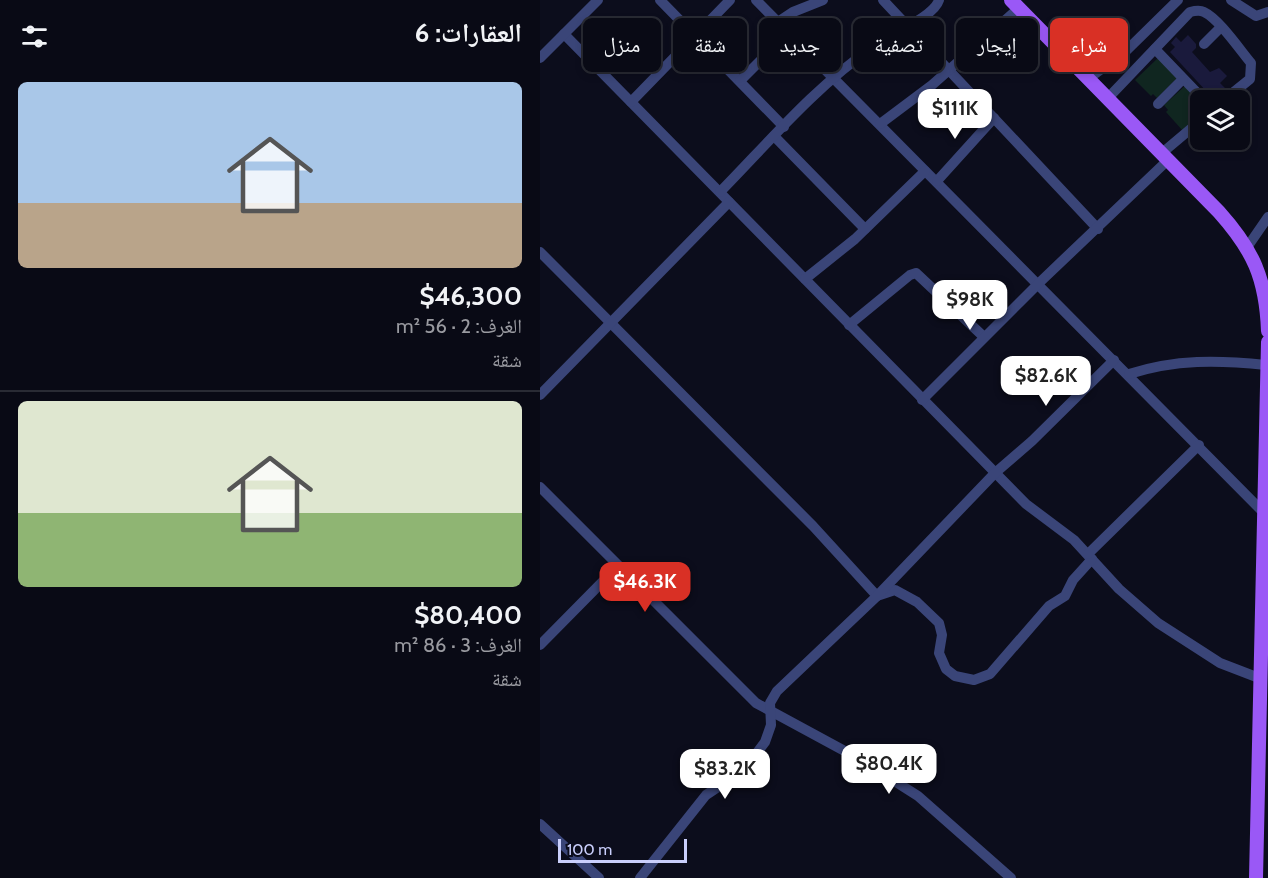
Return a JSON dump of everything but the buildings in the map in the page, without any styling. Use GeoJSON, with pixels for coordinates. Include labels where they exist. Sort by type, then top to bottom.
{"type":"FeatureCollection","features":[{"type":"Feature","properties":{"kind":"main road"},"geometry":{"type":"LineString","coordinates":[[1015,4],[1165,157],[1248,246],[1261,280],[1268,331]]}},
{"type":"Feature","properties":{"kind":"main road"},"geometry":{"type":"LineString","coordinates":[[1256,878],[1268,342]]}},
{"type":"Feature","properties":{"kind":"street"},"geometry":{"type":"LineString","coordinates":[[540,58],[598,0]]}},
{"type":"Feature","properties":{"kind":"street"},"geometry":{"type":"LineString","coordinates":[[660,0],[678,18]]}},
{"type":"Feature","properties":{"kind":"street"},"geometry":{"type":"LineString","coordinates":[[712,18],[730,0]]}},
{"type":"Feature","properties":{"kind":"street"},"geometry":{"type":"LineString","coordinates":[[756,0],[774,18]]}},
{"type":"Feature","properties":{"kind":"street"},"geometry":{"type":"LineString","coordinates":[[784,18],[823,0]]}},
{"type":"Feature","properties":{"kind":"street"},"geometry":{"type":"LineString","coordinates":[[883,0],[900,18]]}},
{"type":"Feature","properties":{"kind":"street"},"geometry":{"type":"LineString","coordinates":[[920,18],[932,11],[939,0]]}},
{"type":"Feature","properties":{"kind":"street"},"geometry":{"type":"LineString","coordinates":[[1088,79],[1127,50],[1178,0]]}},
{"type":"Feature","properties":{"kind":"street"},"geometry":{"type":"LineString","coordinates":[[1231,0],[1256,16],[1268,12]]}},
{"type":"Feature","properties":{"kind":"street"},"geometry":{"type":"LineString","coordinates":[[880,124],[949,70],[1015,4]]}},
{"type":"Feature","properties":{"kind":"street"},"geometry":{"type":"LineString","coordinates":[[1108,98],[1190,12],[1205,12],[1221,27],[1251,63],[1250,79],[1236,90]]}},
{"type":"Feature","properties":{"kind":"street"},"geometry":{"type":"LineString","coordinates":[[1204,44],[1221,27]]}},
{"type":"Feature","properties":{"kind":"street"},"geometry":{"type":"LineString","coordinates":[[564,34],[1026,504],[1090,557],[1119,589],[1158,623],[1221,663],[1240,673],[1259,678]]}},
{"type":"Feature","properties":{"kind":"street"},"geometry":{"type":"LineString","coordinates":[[1155,49],[1194,90]]}},
{"type":"Feature","properties":{"kind":"street"},"geometry":{"type":"LineString","coordinates":[[631,102],[673,59]]}},
{"type":"Feature","properties":{"kind":"street"},"geometry":{"type":"LineString","coordinates":[[740,81],[759,62]]}},
{"type":"Feature","properties":{"kind":"street"},"geometry":{"type":"LineString","coordinates":[[720,192],[833,77],[853,63]]}},
{"type":"Feature","properties":{"kind":"street"},"geometry":{"type":"LineString","coordinates":[[944,65],[1098,229]]}},
{"type":"Feature","properties":{"kind":"street"},"geometry":{"type":"LineString","coordinates":[[731,72],[784,127]]}},
{"type":"Feature","properties":{"kind":"street"},"geometry":{"type":"LineString","coordinates":[[828,72],[1264,513]]}},
{"type":"Feature","properties":{"kind":"street"},"geometry":{"type":"LineString","coordinates":[[1158,104],[1184,79]]}},
{"type":"Feature","properties":{"kind":"street"},"geometry":{"type":"LineString","coordinates":[[937,181],[994,118]]}},
{"type":"Feature","properties":{"kind":"street"},"geometry":{"type":"LineString","coordinates":[[922,400],[1039,283],[1098,229],[1190,131]]}},
{"type":"Feature","properties":{"kind":"street"},"geometry":{"type":"LineString","coordinates":[[774,136],[865,229]]}},
{"type":"Feature","properties":{"kind":"street"},"geometry":{"type":"LineString","coordinates":[[806,279],[844,250],[925,171]]}},
{"type":"Feature","properties":{"kind":"street"},"geometry":{"type":"LineString","coordinates":[[540,395],[729,202]]}},
{"type":"Feature","properties":{"kind":"street"},"geometry":{"type":"LineString","coordinates":[[1248,246],[1268,217]]}},
{"type":"Feature","properties":{"kind":"street"},"geometry":{"type":"LineString","coordinates":[[540,252],[813,526],[877,596]]}},
{"type":"Feature","properties":{"kind":"street"},"geometry":{"type":"LineString","coordinates":[[849,325],[910,275],[916,273],[984,337]]}},
{"type":"Feature","properties":{"kind":"street"},"geometry":{"type":"LineString","coordinates":[[640,878],[706,795],[727,781],[756,754],[765,742],[771,725],[769,711],[777,691],[877,596],[994,473],[1032,441],[1114,360]]}},
{"type":"Feature","properties":{"kind":"street"},"geometry":{"type":"LineString","coordinates":[[1129,374],[1193,360],[1267,367]]}},
{"type":"Feature","properties":{"kind":"street"},"geometry":{"type":"LineString","coordinates":[[877,596],[895,590],[917,602],[939,623],[942,635],[939,653],[946,669],[956,676],[974,680],[990,674],[1049,606],[1065,596],[1073,580],[1090,557],[1199,445]]}},
{"type":"Feature","properties":{"kind":"street"},"geometry":{"type":"LineString","coordinates":[[540,487],[750,698],[769,711],[863,761],[918,796],[1011,878]]}},
{"type":"Feature","properties":{"kind":"street"},"geometry":{"type":"LineString","coordinates":[[540,645],[618,566]]}},
{"type":"Feature","properties":{"kind":"street"},"geometry":{"type":"LineString","coordinates":[[1260,712],[1268,700]]}},
{"type":"Feature","properties":{"kind":"street"},"geometry":{"type":"LineString","coordinates":[[540,824],[599,878]]}},
{"type":"Feature","properties":{"kind":"green space"},"geometry":{"type":"Polygon","coordinates":[[[1159,57],[1178,77],[1157,98],[1153,94],[1151,96],[1135,80],[1159,57]]]}},
{"type":"Feature","properties":{"kind":"green space"},"geometry":{"type":"Polygon","coordinates":[[[1186,85],[1191,90],[1190,124],[1183,131],[1166,112],[1168,110],[1164,105],[1186,85]]]}}]}
